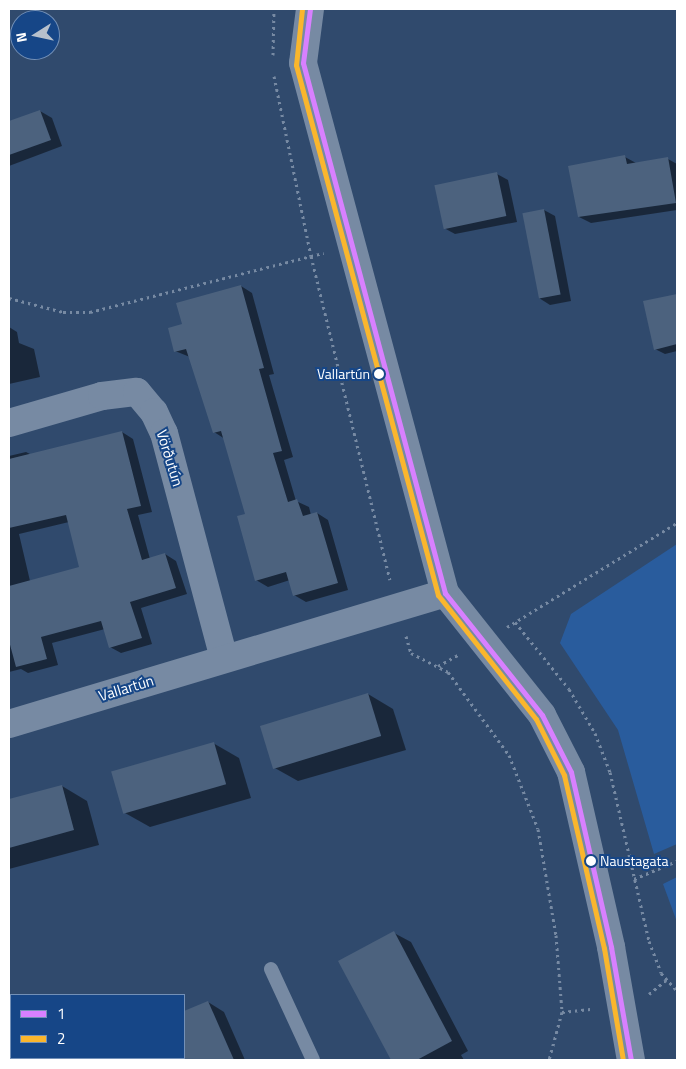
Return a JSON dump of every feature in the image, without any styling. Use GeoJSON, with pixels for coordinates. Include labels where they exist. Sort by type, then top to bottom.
{"type":"FeatureCollection","features":[{"type":"Feature","properties":{"kind":"street"},"geometry":{"type":"LineString","coordinates":[[310,9],[303,63],[445,593],[542,716],[571,772],[611,947],[632,1060]]}},
{"type":"Feature","properties":{"kind":"street","name":"Vörðutún"},"geometry":{"type":"LineString","coordinates":[[9,423],[102,396],[137,392],[154,412],[164,433],[224,658]]}},
{"type":"Feature","properties":{"kind":"street","name":"Vallartún"},"geometry":{"type":"LineString","coordinates":[[9,724],[445,593]]}},
{"type":"Feature","properties":{"kind":"lane"},"geometry":{"type":"LineString","coordinates":[[271,969],[313,1060]]}},
{"type":"Feature","properties":{"kind":"path"},"geometry":{"type":"LineString","coordinates":[[9,298],[63,312],[90,312],[352,246]]}},
{"type":"Feature","properties":{"kind":"path"},"geometry":{"type":"LineString","coordinates":[[437,666],[483,641],[677,523]]}},
{"type":"Feature","properties":{"kind":"path"},"geometry":{"type":"LineString","coordinates":[[634,880],[677,861]]}},
{"type":"Feature","properties":{"kind":"shaded area"},"geometry":{"type":"Polygon","coordinates":[[[677,544],[677,844],[654,854],[618,730],[560,643],[571,614],[677,544]]]}},
{"type":"Feature","properties":{"kind":"shaded area"},"geometry":{"type":"Polygon","coordinates":[[[677,877],[677,922],[663,884],[677,877]]]}},
{"type":"Feature","properties":{"kind":"building"},"geometry":{"type":"Polygon","coordinates":[[[40,110],[51,140],[9,155],[9,121],[40,110]]]}},
{"type":"Feature","properties":{"kind":"building"},"geometry":{"type":"Polygon","coordinates":[[[625,155],[627,164],[668,157],[676,203],[578,217],[568,166],[625,155]]]}},
{"type":"Feature","properties":{"kind":"building"},"geometry":{"type":"Polygon","coordinates":[[[497,172],[506,216],[444,229],[434,185],[497,172]]]}},
{"type":"Feature","properties":{"kind":"building"},"geometry":{"type":"Polygon","coordinates":[[[544,209],[561,294],[539,299],[522,213],[544,209]]]}},
{"type":"Feature","properties":{"kind":"building"},"geometry":{"type":"Polygon","coordinates":[[[241,285],[264,368],[259,369],[282,451],[273,453],[288,502],[297,499],[303,516],[317,512],[338,583],[293,596],[286,572],[255,581],[237,516],[245,514],[221,431],[213,433],[186,349],[174,352],[168,328],[182,324],[176,303],[241,285]]]}},
{"type":"Feature","properties":{"kind":"building"},"geometry":{"type":"Polygon","coordinates":[[[677,294],[677,344],[654,350],[643,301],[677,294]]]}},
{"type":"Feature","properties":{"kind":"building"},"geometry":{"type":"Polygon","coordinates":[[[122,431],[141,506],[127,509],[142,560],[165,553],[176,588],[130,602],[142,638],[109,648],[101,621],[41,637],[47,659],[16,667],[9,641],[9,586],[79,567],[66,515],[9,528],[9,459],[122,431]]]}},
{"type":"Feature","properties":{"kind":"building"},"geometry":{"type":"Polygon","coordinates":[[[368,693],[381,736],[273,769],[260,726],[368,693]]]}},
{"type":"Feature","properties":{"kind":"building"},"geometry":{"type":"Polygon","coordinates":[[[214,742],[226,784],[123,814],[111,771],[214,742]]]}},
{"type":"Feature","properties":{"kind":"building"},"geometry":{"type":"Polygon","coordinates":[[[62,785],[74,830],[9,848],[9,799],[62,785]]]}},
{"type":"Feature","properties":{"kind":"building"},"geometry":{"type":"Polygon","coordinates":[[[394,931],[452,1041],[417,1060],[391,1060],[338,961],[394,931]]]}},
{"type":"Feature","properties":{"kind":"building"},"geometry":{"type":"Polygon","coordinates":[[[208,1001],[234,1060],[184,1060],[185,1011],[208,1001]]]}},
{"type":"Feature","properties":{"kind":"transit line","name":"2"},"geometry":{"type":"LineString","coordinates":[[302,9],[296,65],[438,595],[536,719],[564,775],[604,948],[623,1060]]}},
{"type":"Feature","properties":{"kind":"transit line","name":"1"},"geometry":{"type":"LineString","coordinates":[[310,9],[303,63],[445,593],[542,715],[571,772],[611,947],[631,1060]]}},
{"type":"Feature","properties":{"kind":"place","name":"Vallartún"},"geometry":{"type":"Point","coordinates":[379,374]}},
{"type":"Feature","properties":{"kind":"place","name":"Naustagata"},"geometry":{"type":"Point","coordinates":[591,861]}}]}
